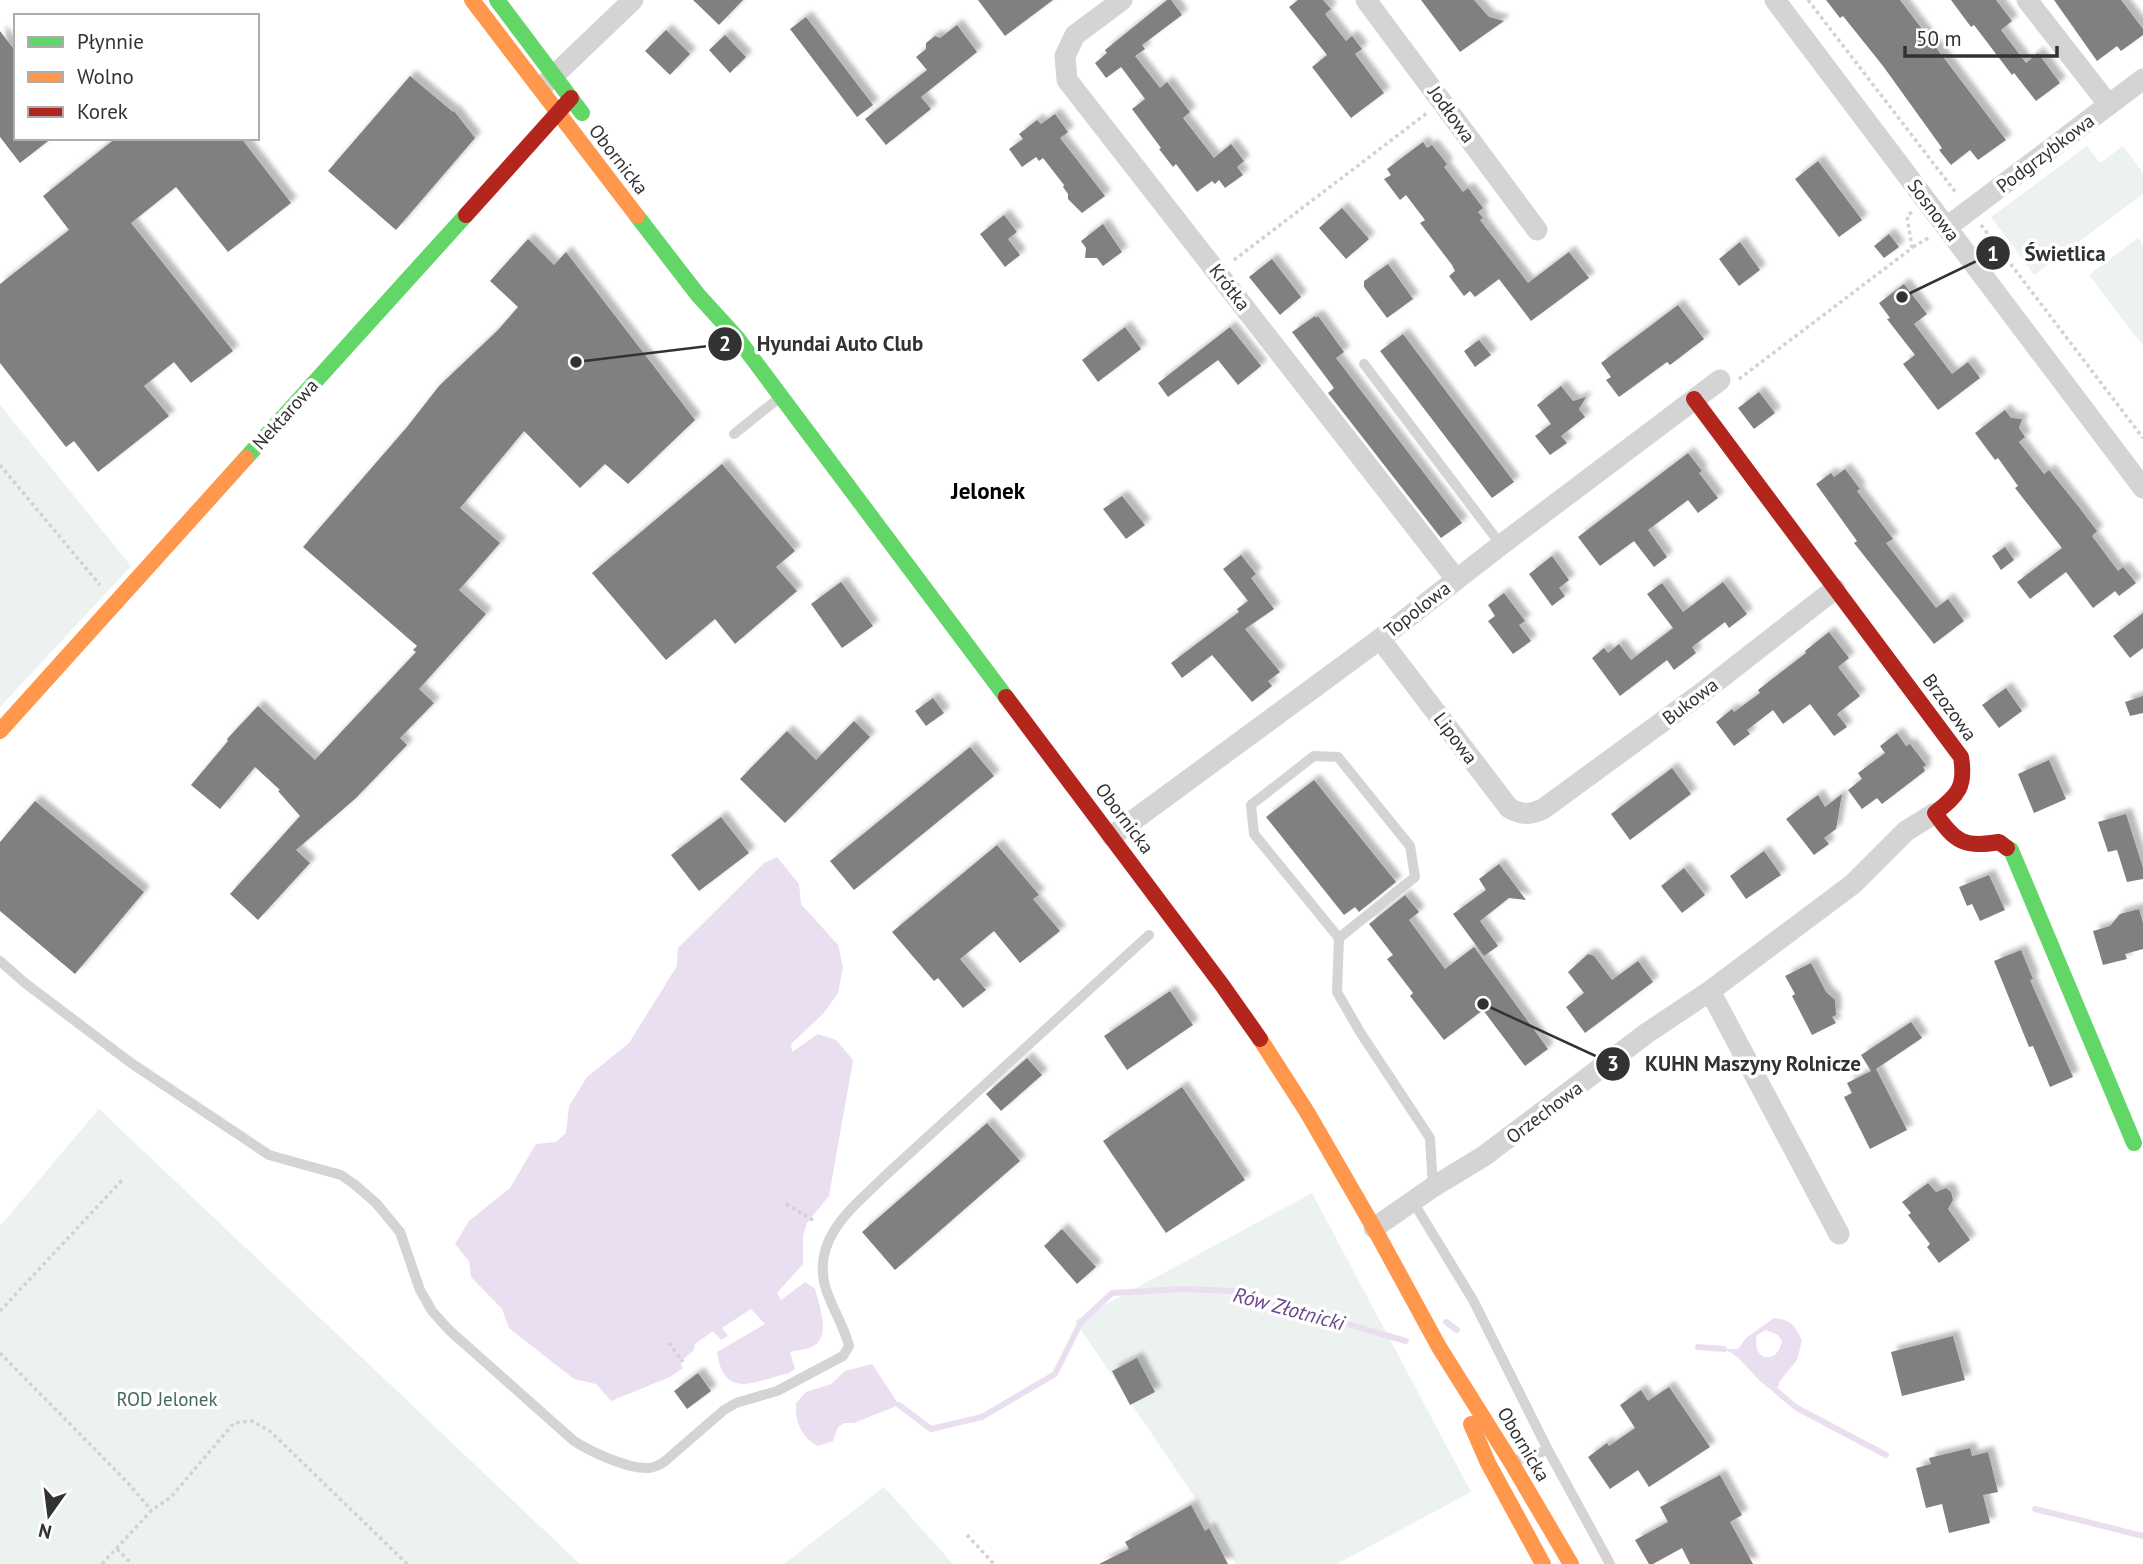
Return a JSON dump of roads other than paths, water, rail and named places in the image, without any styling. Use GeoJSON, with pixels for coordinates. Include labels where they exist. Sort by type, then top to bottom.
{"type":"FeatureCollection","features":[{"type":"Feature","properties":{"kind":"main road","name":"Obornicka"},"geometry":{"type":"LineString","coordinates":[[472,0],[547,83],[571,98],[591,124]]}},
{"type":"Feature","properties":{"kind":"main road","name":"Obornicka"},"geometry":{"type":"LineString","coordinates":[[497,0],[547,83],[557,113],[698,295],[738,339],[1112,836],[1267,1049],[1374,1228],[1439,1348],[1571,1564]]}},
{"type":"Feature","properties":{"kind":"main road","name":"Nektarowa"},"geometry":{"type":"LineString","coordinates":[[0,731],[571,98]]}},
{"type":"Feature","properties":{"kind":"main road","name":"Obornicka"},"geometry":{"type":"LineString","coordinates":[[701,272],[738,339]]}},
{"type":"Feature","properties":{"kind":"main road","name":"Brzozowa"},"geometry":{"type":"LineString","coordinates":[[1694,399],[1961,757],[1965,772],[1962,788],[1936,813]]}},
{"type":"Feature","properties":{"kind":"main road"},"geometry":{"type":"LineString","coordinates":[[1936,813],[1950,835],[1964,844],[1978,846],[1999,842],[2011,850],[2134,1143]]}},
{"type":"Feature","properties":{"kind":"main road","name":"Obornicka"},"geometry":{"type":"LineString","coordinates":[[1439,1348],[1488,1463],[1543,1564]]}},
{"type":"Feature","properties":{"kind":"street"},"geometry":{"type":"LineString","coordinates":[[547,83],[633,0]]}},
{"type":"Feature","properties":{"kind":"street","name":"Krótka"},"geometry":{"type":"LineString","coordinates":[[1122,0],[1075,35],[1065,56],[1068,80],[1456,579]]}},
{"type":"Feature","properties":{"kind":"street","name":"Jodłowa"},"geometry":{"type":"LineString","coordinates":[[1366,0],[1537,230]]}},
{"type":"Feature","properties":{"kind":"street","name":"Sosnowa"},"geometry":{"type":"LineString","coordinates":[[1775,0],[2143,488]]}},
{"type":"Feature","properties":{"kind":"street"},"geometry":{"type":"LineString","coordinates":[[2027,0],[2109,105]]}},
{"type":"Feature","properties":{"kind":"street","name":"Podgrzybkowa"},"geometry":{"type":"LineString","coordinates":[[1947,227],[2143,79]]}},
{"type":"Feature","properties":{"kind":"street","name":"Topolowa"},"geometry":{"type":"LineString","coordinates":[[1112,836],[1380,639],[1720,380]]}},
{"type":"Feature","properties":{"kind":"street","name":"Bukowa"},"geometry":{"type":"LineString","coordinates":[[1544,809],[1699,695],[1835,589]]}},
{"type":"Feature","properties":{"kind":"street","name":"Lipowa"},"geometry":{"type":"LineString","coordinates":[[1380,639],[1509,808],[1521,815],[1544,809]]}},
{"type":"Feature","properties":{"kind":"street","name":"Orzechowa"},"geometry":{"type":"LineString","coordinates":[[1374,1228],[1412,1200],[1484,1156],[1647,1034],[1710,991],[1853,884],[1906,831],[1936,813]]}},
{"type":"Feature","properties":{"kind":"street"},"geometry":{"type":"LineString","coordinates":[[1710,991],[1839,1234]]}},
{"type":"Feature","properties":{"kind":"lane"},"geometry":{"type":"LineString","coordinates":[[1364,364],[1501,545]]}},
{"type":"Feature","properties":{"kind":"lane"},"geometry":{"type":"LineString","coordinates":[[734,434],[781,396]]}},
{"type":"Feature","properties":{"kind":"lane"},"geometry":{"type":"LineString","coordinates":[[1339,938],[1415,877],[1410,846],[1338,757],[1314,756],[1251,805],[1254,834],[1339,938],[1337,992],[1430,1138],[1433,1187]]}},
{"type":"Feature","properties":{"kind":"lane"},"geometry":{"type":"LineString","coordinates":[[0,961],[131,1063],[269,1155],[341,1175],[354,1184],[376,1203],[400,1232],[420,1290],[432,1311],[449,1330],[587,1450],[639,1468],[653,1468],[664,1462],[724,1410],[736,1403],[777,1391],[843,1356],[849,1346],[846,1333],[836,1316],[825,1285],[822,1266],[829,1237],[850,1210],[887,1174],[1149,935]]}},
{"type":"Feature","properties":{"kind":"lane"},"geometry":{"type":"LineString","coordinates":[[1412,1200],[1472,1300],[1548,1450],[1610,1564]]}},
{"type":"Feature","properties":{"kind":"lane"},"geometry":{"type":"LineString","coordinates":[[1511,1462],[1548,1450]]}},
{"type":"Feature","properties":{"kind":"waterway","name":"Rów Złotnicki"},"geometry":{"type":"LineString","coordinates":[[899,1405],[931,1429],[982,1417],[1055,1374],[1081,1322],[1112,1293],[1183,1289],[1233,1291],[1406,1341]]}},
{"type":"Feature","properties":{"kind":"waterway","name":"Rów Złotnicki"},"geometry":{"type":"LineString","coordinates":[[1446,1322],[1457,1330]]}},
{"type":"Feature","properties":{"kind":"waterway","name":"Rów Złotnicki"},"geometry":{"type":"LineString","coordinates":[[1698,1347],[1724,1349]]}},
{"type":"Feature","properties":{"kind":"waterway","name":"Rów Złotnicki"},"geometry":{"type":"LineString","coordinates":[[1774,1389],[1797,1408],[1886,1455]]}},
{"type":"Feature","properties":{"kind":"waterway","name":"Rów Złotnicki"},"geometry":{"type":"LineString","coordinates":[[2035,1509],[2143,1536]]}},
{"type":"Feature","properties":{"kind":"place","name":"Świetlica"},"geometry":{"type":"Point","coordinates":[1902,297]}},
{"type":"Feature","properties":{"kind":"place","name":"Hyundai Auto Club"},"geometry":{"type":"Point","coordinates":[576,362]}},
{"type":"Feature","properties":{"kind":"place","name":"KUHN Maszyny Rolnicze"},"geometry":{"type":"Point","coordinates":[1483,1004]}},
{"type":"Feature","properties":{"kind":"district","name":"Jelonek"},"geometry":{"type":"Point","coordinates":[988,491]}},
{"type":"Feature","properties":{"kind":"park label","name":"ROD Jelonek"},"geometry":{"type":"Point","coordinates":[167,1399]}}]}
